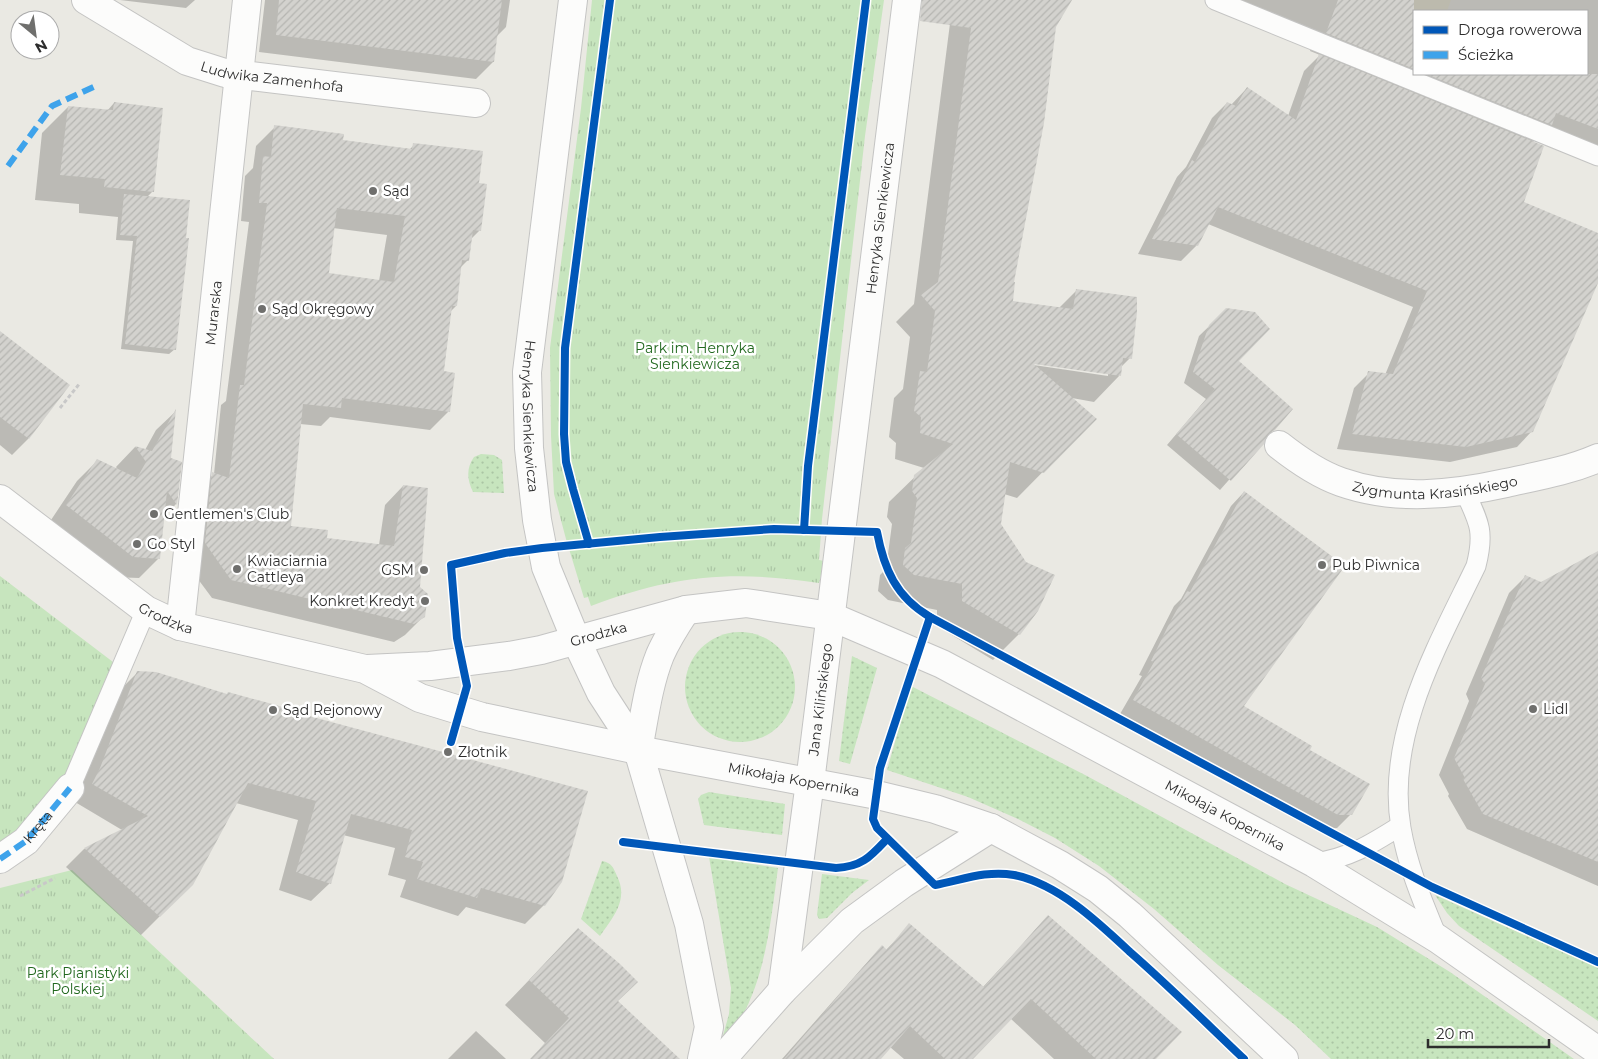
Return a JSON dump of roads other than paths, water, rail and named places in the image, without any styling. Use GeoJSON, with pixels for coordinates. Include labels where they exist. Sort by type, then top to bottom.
{"type":"FeatureCollection","features":[{"type":"Feature","properties":{"kind":"street","name":"Ludwika Zamenhofa"},"geometry":{"type":"LineString","coordinates":[[86,0],[187,61],[198,65],[239,75],[476,103]]}},
{"type":"Feature","properties":{"kind":"street","name":"Murarska"},"geometry":{"type":"LineString","coordinates":[[180,626],[247,0]]}},
{"type":"Feature","properties":{"kind":"street","name":"Henryka Sienkiewicza"},"geometry":{"type":"LineString","coordinates":[[573,0],[527,372],[529,448],[536,520],[546,567],[576,640],[601,693],[638,750]]}},
{"type":"Feature","properties":{"kind":"street","name":"Henryka Sienkiewicza"},"geometry":{"type":"LineString","coordinates":[[830,616],[907,0]]}},
{"type":"Feature","properties":{"kind":"street","name":"Zygmunta Krasińskiego"},"geometry":{"type":"LineString","coordinates":[[1279,445],[1318,472],[1340,482],[1363,488],[1420,495],[1439,494],[1550,475],[1579,467],[1598,458]]}},
{"type":"Feature","properties":{"kind":"street","name":"Grodzka"},"geometry":{"type":"LineString","coordinates":[[0,499],[146,610],[180,626],[365,670],[420,698],[482,716],[638,750]]}},
{"type":"Feature","properties":{"kind":"street","name":"Grodzka"},"geometry":{"type":"LineString","coordinates":[[365,670],[468,662],[525,653],[686,610],[746,602],[830,616]]}},
{"type":"Feature","properties":{"kind":"street"},"geometry":{"type":"LineString","coordinates":[[686,610],[660,656],[651,684],[638,750],[690,924],[709,1027],[702,1059]]}},
{"type":"Feature","properties":{"kind":"street","name":"Jana Kilińskiego"},"geometry":{"type":"LineString","coordinates":[[782,991],[830,616]]}},
{"type":"Feature","properties":{"kind":"street","name":"Mikołaja Kopernika"},"geometry":{"type":"LineString","coordinates":[[830,616],[942,664],[1314,863],[1438,940],[1598,1051]]}},
{"type":"Feature","properties":{"kind":"street","name":"Mikołaja Kopernika"},"geometry":{"type":"LineString","coordinates":[[638,750],[810,782],[935,808],[990,828],[1098,889],[1130,915],[1284,1059]]}},
{"type":"Feature","properties":{"kind":"street","name":"Kręta"},"geometry":{"type":"LineString","coordinates":[[0,859],[26,841],[70,788]]}},
{"type":"Feature","properties":{"kind":"street"},"geometry":{"type":"LineString","coordinates":[[722,1059],[782,991],[852,921],[904,883],[990,828]]}},
{"type":"Feature","properties":{"kind":"lane"},"geometry":{"type":"LineString","coordinates":[[1215,0],[1598,156]]}},
{"type":"Feature","properties":{"kind":"lane"},"geometry":{"type":"LineString","coordinates":[[1438,940],[1412,877],[1400,826],[1399,774],[1410,712],[1420,684],[1476,566],[1479,553],[1481,538],[1479,524],[1464,490]]}},
{"type":"Feature","properties":{"kind":"lane"},"geometry":{"type":"LineString","coordinates":[[70,788],[146,610]]}},
{"type":"Feature","properties":{"kind":"lane"},"geometry":{"type":"LineString","coordinates":[[1314,863],[1336,860],[1361,850],[1400,826]]}},
{"type":"Feature","properties":{"kind":"place","name":"Sąd"},"geometry":{"type":"Point","coordinates":[373,191]}},
{"type":"Feature","properties":{"kind":"place","name":"Sąd Okręgowy"},"geometry":{"type":"Point","coordinates":[262,309]}},
{"type":"Feature","properties":{"kind":"place","name":"Gentlemen's Club"},"geometry":{"type":"Point","coordinates":[154,514]}},
{"type":"Feature","properties":{"kind":"place","name":"Go Styl"},"geometry":{"type":"Point","coordinates":[137,544]}},
{"type":"Feature","properties":{"kind":"place","name":"Pub Piwnica"},"geometry":{"type":"Point","coordinates":[1322,565]}},
{"type":"Feature","properties":{"kind":"place","name":"Kwiaciarnia Cattleya"},"geometry":{"type":"Point","coordinates":[237,569]}},
{"type":"Feature","properties":{"kind":"place","name":"GSM"},"geometry":{"type":"Point","coordinates":[424,570]}},
{"type":"Feature","properties":{"kind":"place","name":"Konkret Kredyt"},"geometry":{"type":"Point","coordinates":[425,601]}},
{"type":"Feature","properties":{"kind":"place","name":"Lidl"},"geometry":{"type":"Point","coordinates":[1533,709]}},
{"type":"Feature","properties":{"kind":"place","name":"Sąd Rejonowy"},"geometry":{"type":"Point","coordinates":[273,710]}},
{"type":"Feature","properties":{"kind":"place","name":"Złotnik"},"geometry":{"type":"Point","coordinates":[448,752]}},
{"type":"Feature","properties":{"kind":"park label","name":"Park im. Henryka Sienkiewicza"},"geometry":{"type":"Point","coordinates":[695,356]}},
{"type":"Feature","properties":{"kind":"park label","name":"Park Pianistyki Polskiej"},"geometry":{"type":"Point","coordinates":[78,982]}}]}
